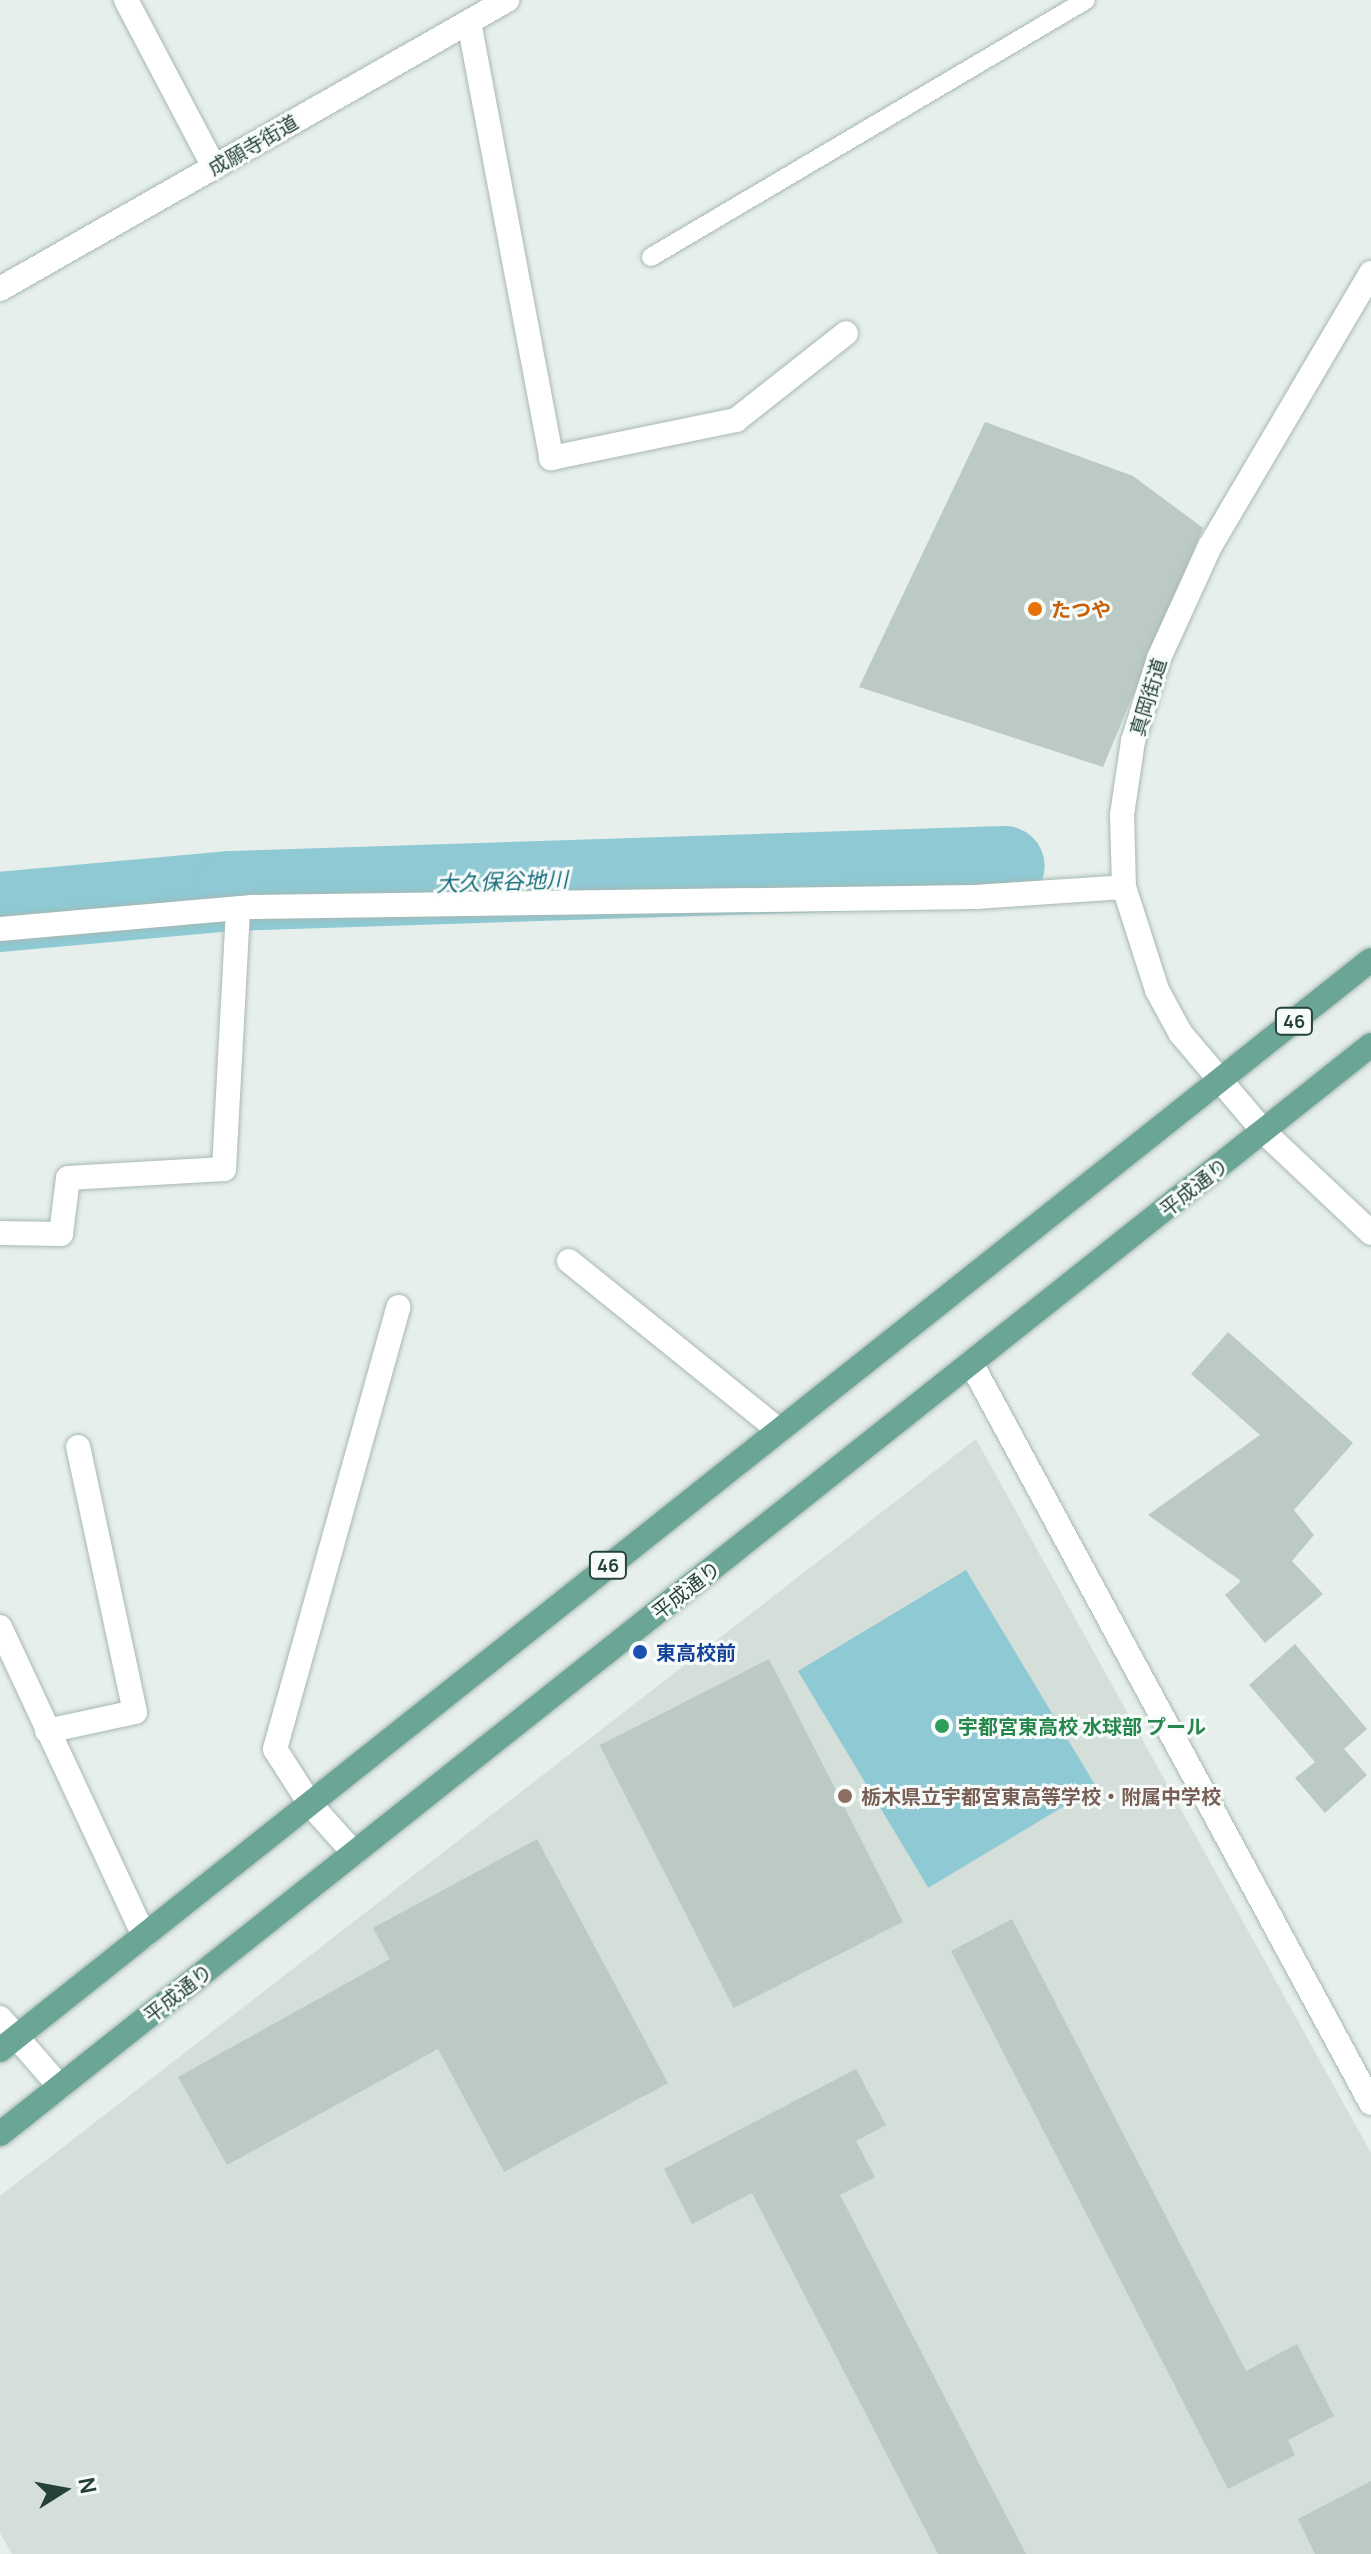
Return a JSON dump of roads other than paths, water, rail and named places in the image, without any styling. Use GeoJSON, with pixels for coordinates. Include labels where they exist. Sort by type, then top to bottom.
{"type":"FeatureCollection","features":[{"type":"Feature","properties":{"kind":"main road","name":"46"},"geometry":{"type":"LineString","coordinates":[[5,2035],[144,1936],[777,1429],[1371,960]]}},
{"type":"Feature","properties":{"kind":"main road","name":"平成通り"},"geometry":{"type":"LineString","coordinates":[[0,2134],[1371,1045]]}},
{"type":"Feature","properties":{"kind":"street"},"geometry":{"type":"LineString","coordinates":[[126,0],[214,167]]}},
{"type":"Feature","properties":{"kind":"street","name":"成願寺街道"},"geometry":{"type":"LineString","coordinates":[[0,289],[507,0]]}},
{"type":"Feature","properties":{"kind":"street"},"geometry":{"type":"LineString","coordinates":[[469,22],[551,458],[736,420],[846,333]]}},
{"type":"Feature","properties":{"kind":"street","name":"真岡街道"},"geometry":{"type":"LineString","coordinates":[[1371,273],[1263,448],[1159,658],[1133,741],[1122,815],[1124,887],[1157,990],[1217,1081],[1264,1132],[1371,1233]]}},
{"type":"Feature","properties":{"kind":"street"},"geometry":{"type":"LineString","coordinates":[[0,929],[238,908],[975,897],[1124,887]]}},
{"type":"Feature","properties":{"kind":"street"},"geometry":{"type":"LineString","coordinates":[[0,1233],[61,1234],[68,1178],[224,1169],[238,908]]}},
{"type":"Feature","properties":{"kind":"street"},"geometry":{"type":"LineString","coordinates":[[569,1261],[777,1429]]}},
{"type":"Feature","properties":{"kind":"street"},"geometry":{"type":"LineString","coordinates":[[354,1853],[310,1804],[275,1749],[398,1307]]}},
{"type":"Feature","properties":{"kind":"street"},"geometry":{"type":"LineString","coordinates":[[971,1363],[1371,2103]]}},
{"type":"Feature","properties":{"kind":"street"},"geometry":{"type":"LineString","coordinates":[[47,1731],[135,1712],[78,1447]]}},
{"type":"Feature","properties":{"kind":"street"},"geometry":{"type":"LineString","coordinates":[[0,1627],[144,1936]]}},
{"type":"Feature","properties":{"kind":"street"},"geometry":{"type":"LineString","coordinates":[[5,2035],[60,2087]]}},
{"type":"Feature","properties":{"kind":"lane"},"geometry":{"type":"LineString","coordinates":[[651,257],[1086,0]]}},
{"type":"Feature","properties":{"kind":"water","name":"宇都宮東高校 水球部 プール"},"geometry":{"type":"Polygon","coordinates":[[[966,1570],[1096,1787],[928,1888],[798,1671],[966,1570]]]}},
{"type":"Feature","properties":{"kind":"waterway","name":"大久保谷地川"},"geometry":{"type":"LineString","coordinates":[[0,912],[232,891],[1005,866]]}},
{"type":"Feature","properties":{"kind":"place","name":"たつや"},"geometry":{"type":"Point","coordinates":[1035,609]}},
{"type":"Feature","properties":{"kind":"place","name":"東高校前"},"geometry":{"type":"Point","coordinates":[640,1652]}},
{"type":"Feature","properties":{"kind":"place","name":"宇都宮東高校 水球部 プール"},"geometry":{"type":"Point","coordinates":[942,1726]}},
{"type":"Feature","properties":{"kind":"place","name":"栃木県立宇都宮東高等学校・附属中学校"},"geometry":{"type":"Point","coordinates":[845,1796]}}]}
